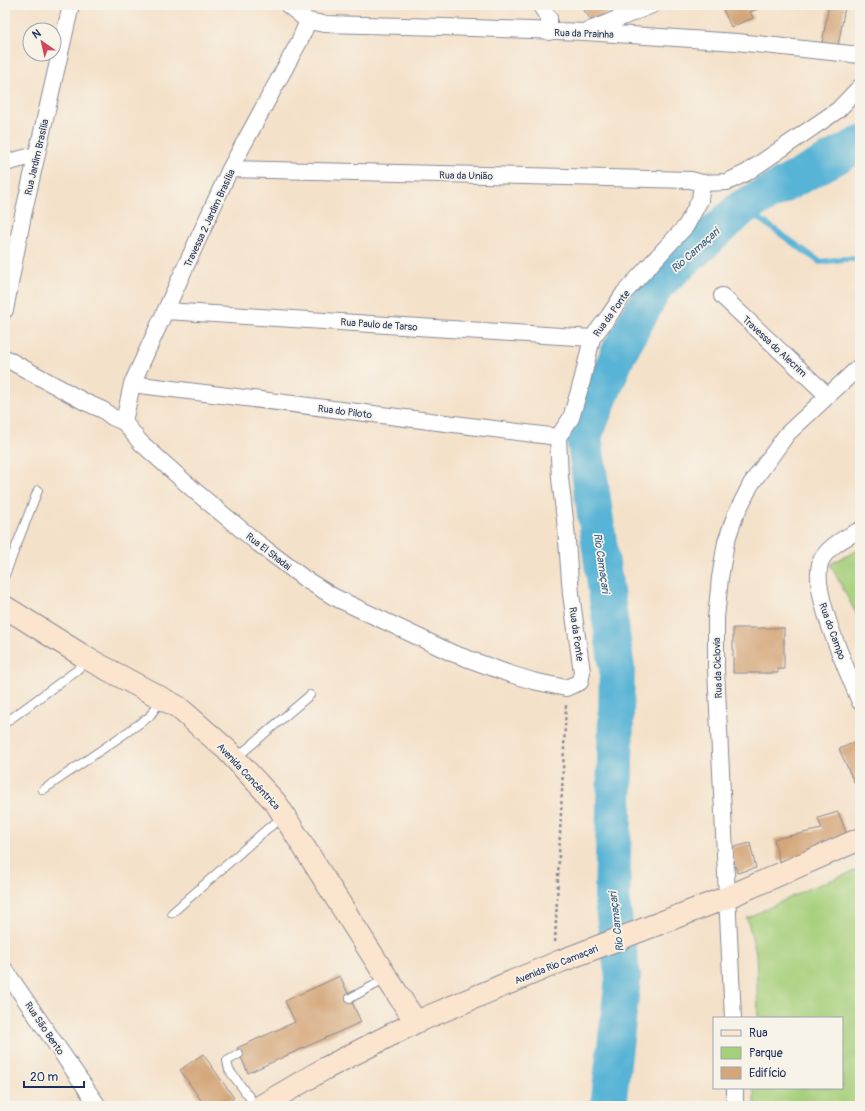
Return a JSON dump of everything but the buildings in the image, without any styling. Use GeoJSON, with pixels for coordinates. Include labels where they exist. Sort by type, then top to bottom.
{"type":"FeatureCollection","features":[{"type":"Feature","properties":{"kind":"street","name":"Rua Jardim Brasília"},"geometry":{"type":"LineString","coordinates":[[5,310],[22,215],[71,5]]}},
{"type":"Feature","properties":{"kind":"street"},"geometry":{"type":"LineString","coordinates":[[288,5],[308,21]]}},
{"type":"Feature","properties":{"kind":"street"},"geometry":{"type":"LineString","coordinates":[[540,5],[550,18]]}},
{"type":"Feature","properties":{"kind":"street"},"geometry":{"type":"LineString","coordinates":[[585,32],[652,5]]}},
{"type":"Feature","properties":{"kind":"street","name":"Rua da Prainha"},"geometry":{"type":"LineString","coordinates":[[308,21],[324,24],[450,27],[550,18],[585,32],[737,42],[860,55]]}},
{"type":"Feature","properties":{"kind":"street","name":"Travessa 2 Jardim Brasília"},"geometry":{"type":"LineString","coordinates":[[124,422],[132,384],[230,170],[295,49],[308,21]]}},
{"type":"Feature","properties":{"kind":"street"},"geometry":{"type":"LineString","coordinates":[[702,183],[727,182],[746,173],[838,110],[860,87]]}},
{"type":"Feature","properties":{"kind":"street"},"geometry":{"type":"LineString","coordinates":[[5,163],[36,155]]}},
{"type":"Feature","properties":{"kind":"street","name":"Rua da União"},"geometry":{"type":"LineString","coordinates":[[230,170],[691,180],[702,183]]}},
{"type":"Feature","properties":{"kind":"street","name":"Rua da Ponte"},"geometry":{"type":"LineString","coordinates":[[566,688],[580,682],[582,672],[571,594],[566,528],[560,478],[558,437],[571,418],[582,382],[592,338],[624,293],[686,226],[700,200],[702,183]]}},
{"type":"Feature","properties":{"kind":"street","name":"Travessa do Alecrim"},"geometry":{"type":"LineString","coordinates":[[722,296],[828,396]]}},
{"type":"Feature","properties":{"kind":"street","name":"Rua Paulo de Tarso"},"geometry":{"type":"LineString","coordinates":[[166,311],[592,338]]}},
{"type":"Feature","properties":{"kind":"street","name":"Rua El Shadai"},"geometry":{"type":"LineString","coordinates":[[5,358],[103,410],[112,417],[124,422],[140,442],[196,492],[259,544],[311,583],[368,614],[452,652],[520,678],[566,688]]}},
{"type":"Feature","properties":{"kind":"street","name":"Rua da Ciclovia"},"geometry":{"type":"LineString","coordinates":[[733,1017],[716,669],[716,625],[720,578],[726,542],[735,516],[751,484],[767,460],[787,434],[860,366]]}},
{"type":"Feature","properties":{"kind":"street","name":"Rua do Piloto"},"geometry":{"type":"LineString","coordinates":[[132,384],[558,437]]}},
{"type":"Feature","properties":{"kind":"street","name":"Rua do Campo"},"geometry":{"type":"LineString","coordinates":[[860,530],[835,544],[822,558],[818,574],[825,613],[860,702]]}},
{"type":"Feature","properties":{"kind":"street","name":"Avenida Concêntrica"},"geometry":{"type":"LineString","coordinates":[[7,610],[88,660],[178,707],[227,750],[276,804],[416,1022]]}},
{"type":"Feature","properties":{"kind":"street","name":"Avenida Rio Camaçari"},"geometry":{"type":"LineString","coordinates":[[261,1106],[324,1069],[416,1022],[557,962],[728,897],[860,839]]}},
{"type":"Feature","properties":{"kind":"street"},"geometry":{"type":"LineString","coordinates":[[835,850],[860,854]]}},
{"type":"Feature","properties":{"kind":"street","name":"Rua São Bento"},"geometry":{"type":"LineString","coordinates":[[5,970],[98,1106]]}},
{"type":"Feature","properties":{"kind":"street"},"geometry":{"type":"LineString","coordinates":[[735,1089],[735,1106]]}},
{"type":"Feature","properties":{"kind":"lane"},"geometry":{"type":"LineString","coordinates":[[5,575],[38,490]]}},
{"type":"Feature","properties":{"kind":"lane"},"geometry":{"type":"LineString","coordinates":[[5,723],[77,670],[88,660]]}},
{"type":"Feature","properties":{"kind":"lane"},"geometry":{"type":"LineString","coordinates":[[235,759],[310,695]]}},
{"type":"Feature","properties":{"kind":"lane"},"geometry":{"type":"LineString","coordinates":[[43,790],[150,717],[163,699]]}},
{"type":"Feature","properties":{"kind":"lane"},"geometry":{"type":"LineString","coordinates":[[172,913],[267,829],[285,817]]}},
{"type":"Feature","properties":{"kind":"lane"},"geometry":{"type":"LineString","coordinates":[[350,998],[387,978]]}},
{"type":"Feature","properties":{"kind":"lane"},"geometry":{"type":"LineString","coordinates":[[239,1054],[227,1061],[229,1070],[256,1106]]}},
{"type":"Feature","properties":{"kind":"path"},"geometry":{"type":"LineString","coordinates":[[557,962],[566,688]]}},
{"type":"Feature","properties":{"kind":"green space"},"geometry":{"type":"Polygon","coordinates":[[[860,549],[860,621],[830,564],[860,549]]]}},
{"type":"Feature","properties":{"kind":"green space"},"geometry":{"type":"Polygon","coordinates":[[[860,869],[860,1106],[754,1106],[754,1089],[843,1089],[843,1017],[758,1017],[756,953],[747,918],[810,888],[860,869]]]}},
{"type":"Feature","properties":{"kind":"waterway","name":"Rio Camaçari"},"geometry":{"type":"LineString","coordinates":[[608,1106],[623,978],[612,902],[617,669],[584,436],[619,352],[656,285],[743,207],[860,144]]}},
{"type":"Feature","properties":{"kind":"waterway"},"geometry":{"type":"LineString","coordinates":[[743,207],[820,262],[843,259],[860,259]]}}]}
